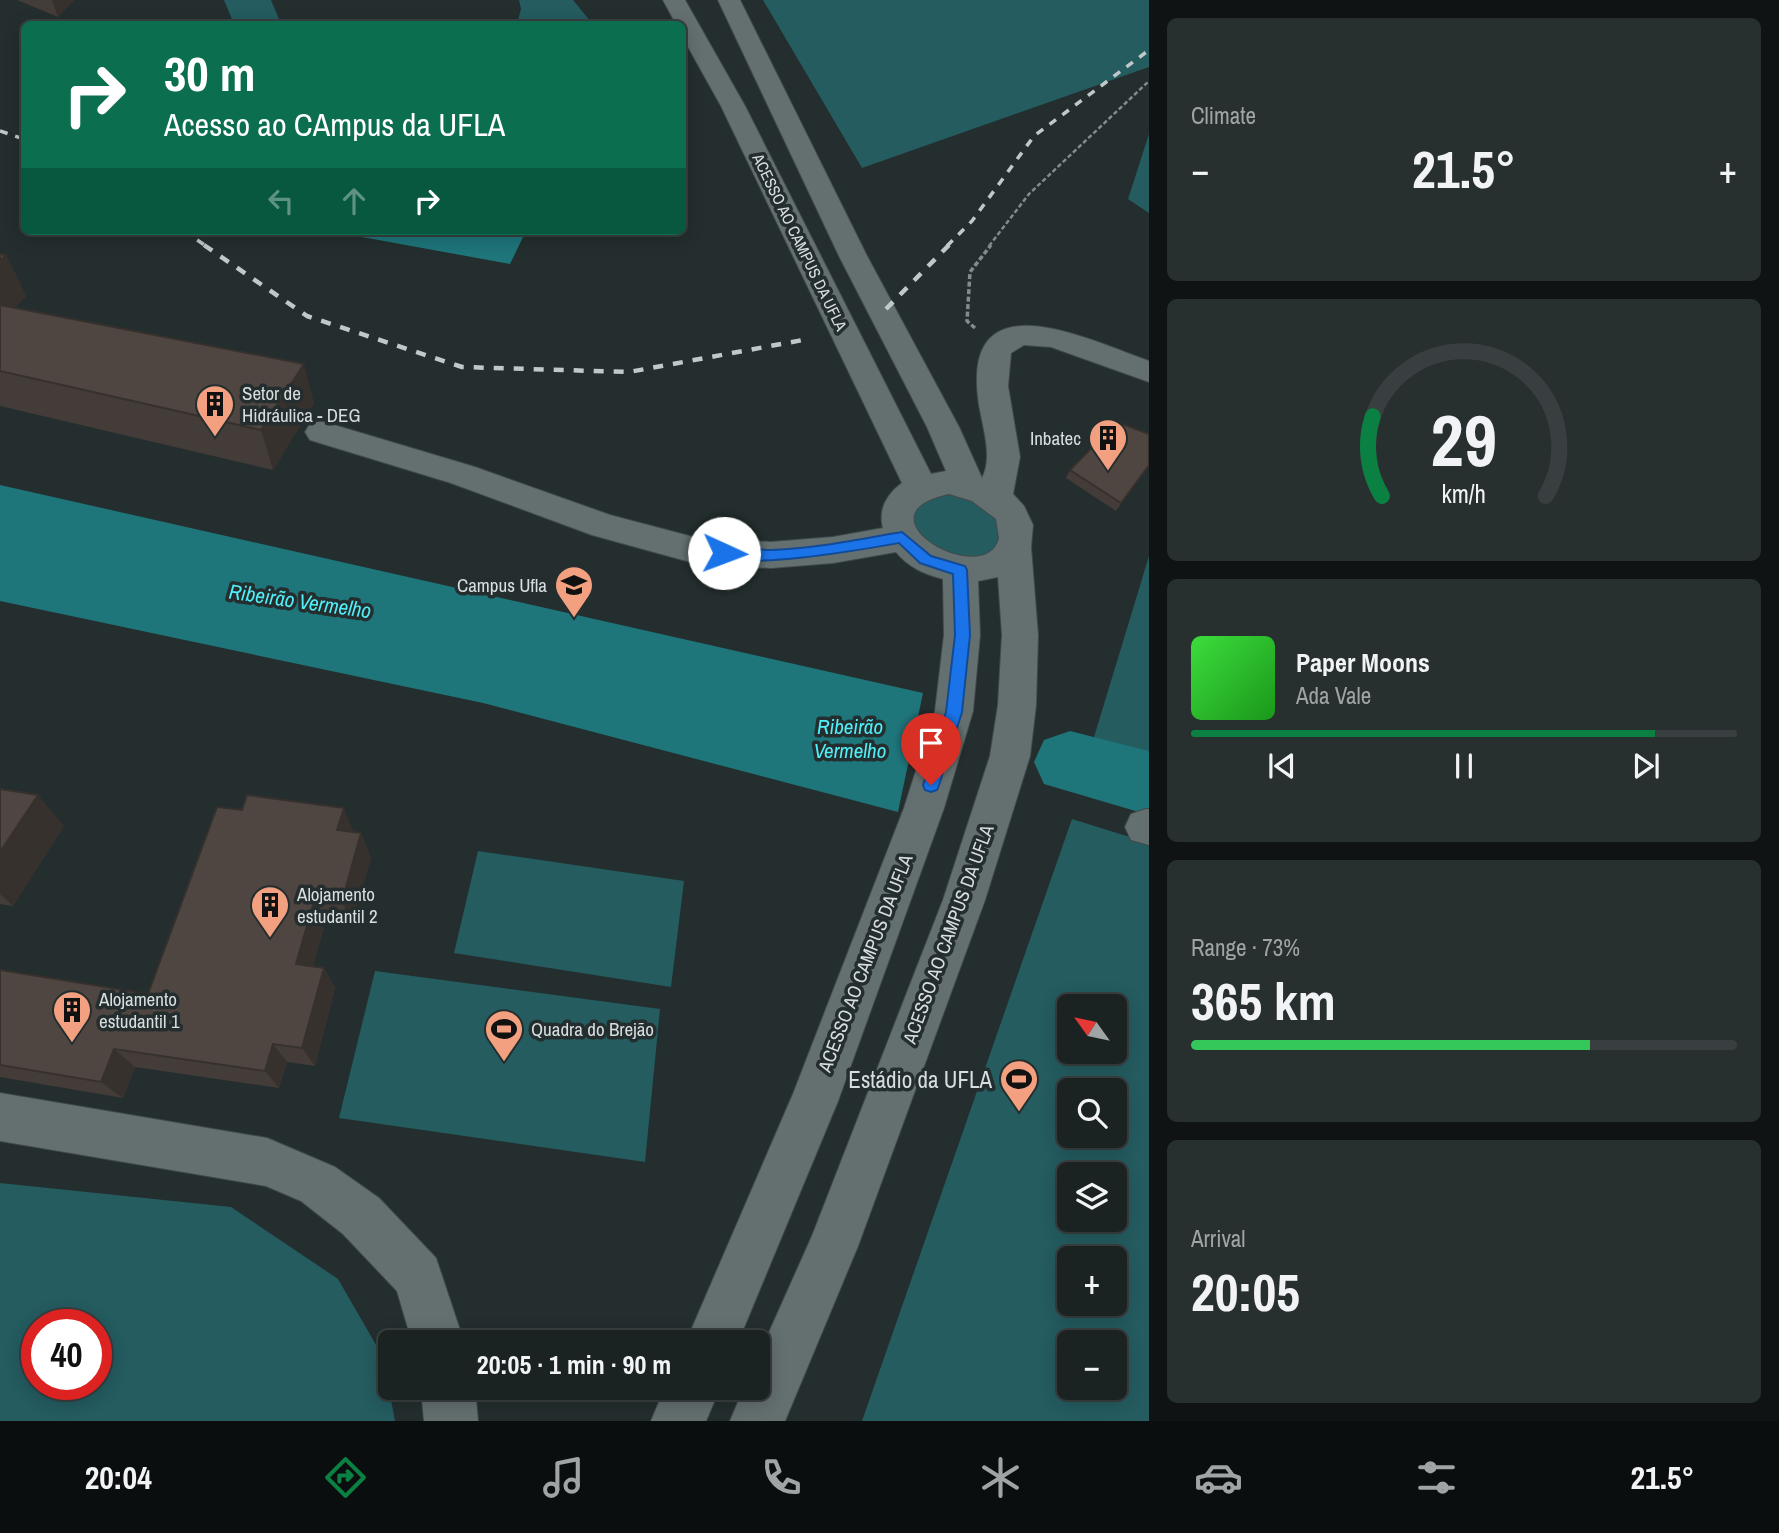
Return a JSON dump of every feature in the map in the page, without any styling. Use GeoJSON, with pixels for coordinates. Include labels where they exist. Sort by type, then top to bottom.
{"type":"FeatureCollection","features":[{"type":"Feature","properties":{"kind":"street","name":"ACESSO AO CAMPUS DA UFLA"},"geometry":{"type":"LineString","coordinates":[[674,0],[686,21]]}},
{"type":"Feature","properties":{"kind":"street"},"geometry":{"type":"LineString","coordinates":[[732,1],[853,256],[943,427],[982,491]]}},
{"type":"Feature","properties":{"kind":"street","name":"ACESSO AO CAMPUS DA UFLA"},"geometry":{"type":"LineString","coordinates":[[686,22],[733,106],[920,487]]}},
{"type":"Feature","properties":{"kind":"street"},"geometry":{"type":"LineString","coordinates":[[982,491],[1004,457],[992,386],[996,348],[1019,335],[1055,338],[1149,372]]}},
{"type":"Feature","properties":{"kind":"street"},"geometry":{"type":"LineString","coordinates":[[321,432],[463,475],[604,526],[701,552],[771,555],[833,550],[902,538]]}},
{"type":"Feature","properties":{"kind":"street"},"geometry":{"type":"LineString","coordinates":[[982,491],[942,482],[920,487],[906,495],[898,508],[897,522],[902,538],[926,559],[960,570],[978,570],[993,566],[1006,558],[1014,548]]}},
{"type":"Feature","properties":{"kind":"street","name":"ACESSO AO CAMPUS DA UFLA"},"geometry":{"type":"LineString","coordinates":[[757,1421],[838,1233],[964,900],[1010,756],[1017,705],[1020,635],[1014,548],[1017,536],[1015,522],[982,491]]}},
{"type":"Feature","properties":{"kind":"street","name":"ACESSO AO CAMPUS DA UFLA"},"geometry":{"type":"LineString","coordinates":[[717,1330],[814,1101],[924,808],[954,712],[962,635],[960,570]]}},
{"type":"Feature","properties":{"kind":"street"},"geometry":{"type":"LineString","coordinates":[[0,1118],[267,1163],[318,1184],[361,1216],[418,1276],[435,1330]]}},
{"type":"Feature","properties":{"kind":"street"},"geometry":{"type":"LineString","coordinates":[[449,1400],[451,1421]]}},
{"type":"Feature","properties":{"kind":"street"},"geometry":{"type":"LineString","coordinates":[[678,1421],[687,1400]]}},
{"type":"Feature","properties":{"kind":"path"},"geometry":{"type":"LineString","coordinates":[[996,348],[967,321],[970,272],[1030,194],[1149,81]]}},
{"type":"Feature","properties":{"kind":"shaded area"},"geometry":{"type":"Polygon","coordinates":[[[224,0],[271,0],[280,21],[233,21],[224,0]]]}},
{"type":"Feature","properties":{"kind":"shaded area"},"geometry":{"type":"Polygon","coordinates":[[[519,0],[573,0],[590,21],[518,21],[521,9],[519,0]]]}},
{"type":"Feature","properties":{"kind":"shaded area"},"geometry":{"type":"Polygon","coordinates":[[[763,0],[1149,0],[1149,67],[862,168],[763,0]]]}},
{"type":"Feature","properties":{"kind":"shaded area"},"geometry":{"type":"Polygon","coordinates":[[[1149,134],[1149,213],[1128,199],[1149,134]]]}},
{"type":"Feature","properties":{"kind":"shaded area"},"geometry":{"type":"Polygon","coordinates":[[[951,487],[1009,525],[997,557],[960,565],[919,549],[903,515],[951,487]]]}},
{"type":"Feature","properties":{"kind":"shaded area"},"geometry":{"type":"Polygon","coordinates":[[[1149,556],[1149,792],[1084,770],[1149,556]]]}},
{"type":"Feature","properties":{"kind":"shaded area","name":"Estádio da UFLA"},"geometry":{"type":"Polygon","coordinates":[[[1072,819],[1149,843],[1149,1421],[862,1421],[1072,819]]]}},
{"type":"Feature","properties":{"kind":"shaded area","name":"Quadra do Brejão"},"geometry":{"type":"Polygon","coordinates":[[[478,851],[684,881],[671,987],[454,953],[478,851]]]}},
{"type":"Feature","properties":{"kind":"shaded area","name":"Quadra do Brejão"},"geometry":{"type":"Polygon","coordinates":[[[375,971],[660,1009],[645,1162],[339,1118],[375,971]]]}},
{"type":"Feature","properties":{"kind":"shaded area"},"geometry":{"type":"Polygon","coordinates":[[[0,1183],[231,1207],[338,1279],[378,1348],[378,1400],[391,1400],[395,1421],[0,1421],[0,1183]]]}},
{"type":"Feature","properties":{"kind":"water"},"geometry":{"type":"Polygon","coordinates":[[[351,235],[524,235],[510,264],[351,235]]]}},
{"type":"Feature","properties":{"kind":"water","name":"Ribeirão Vermelho"},"geometry":{"type":"Polygon","coordinates":[[[0,485],[923,693],[898,812],[483,703],[0,601],[0,485]]]}},
{"type":"Feature","properties":{"kind":"building"},"geometry":{"type":"Polygon","coordinates":[[[0,305],[304,364],[261,430],[0,371],[0,305]]]}},
{"type":"Feature","properties":{"kind":"building","name":"Inbatec"},"geometry":{"type":"Polygon","coordinates":[[[1117,422],[1149,434],[1149,465],[1121,503],[1070,470],[1117,422]]]}},
{"type":"Feature","properties":{"kind":"building"},"geometry":{"type":"Polygon","coordinates":[[[0,789],[38,795],[0,852],[0,789]]]}},
{"type":"Feature","properties":{"kind":"building"},"geometry":{"type":"Polygon","coordinates":[[[247,795],[344,808],[337,830],[361,833],[342,901],[315,898],[296,964],[324,968],[302,1048],[273,1044],[265,1071],[114,1049],[101,1082],[0,1065],[0,970],[148,994],[217,807],[242,810],[247,795]]]}},
{"type":"Feature","properties":{"kind":"waterway","name":"Ribeirão Vermelho"},"geometry":{"type":"LineString","coordinates":[[1070,762],[1149,783]]}},
{"type":"Feature","properties":{"kind":"railway"},"geometry":{"type":"LineString","coordinates":[[947,246],[972,221],[1034,136],[1149,50]]}},
{"type":"Feature","properties":{"kind":"railway"},"geometry":{"type":"LineString","coordinates":[[0,131],[21,138]]}},
{"type":"Feature","properties":{"kind":"railway"},"geometry":{"type":"LineString","coordinates":[[190,235],[206,246]]}},
{"type":"Feature","properties":{"kind":"railway"},"geometry":{"type":"LineString","coordinates":[[204,245],[307,316],[462,367],[629,372],[803,340]]}},
{"type":"Feature","properties":{"kind":"railway"},"geometry":{"type":"LineString","coordinates":[[886,309],[949,245]]}},
{"type":"Feature","properties":{"kind":"place","name":"Setor de Hidráulica - DEG"},"geometry":{"type":"Point","coordinates":[215,438]}},
{"type":"Feature","properties":{"kind":"place","name":"Inbatec"},"geometry":{"type":"Point","coordinates":[1108,472]}},
{"type":"Feature","properties":{"kind":"place","name":"Campus Ufla"},"geometry":{"type":"Point","coordinates":[574,619]}},
{"type":"Feature","properties":{"kind":"place","name":"Alojamento estudantil 2"},"geometry":{"type":"Point","coordinates":[270,939]}},
{"type":"Feature","properties":{"kind":"place","name":"Alojamento estudantil 1"},"geometry":{"type":"Point","coordinates":[72,1044]}},
{"type":"Feature","properties":{"kind":"place","name":"Quadra do Brejão"},"geometry":{"type":"Point","coordinates":[504,1063]}},
{"type":"Feature","properties":{"kind":"place","name":"Estádio da UFLA"},"geometry":{"type":"Point","coordinates":[1019,1113]}},
{"type":"Feature","properties":{"kind":"route"},"geometry":{"type":"LineString","coordinates":[[724,553],[771,555],[812,552],[902,538],[926,559],[942,567],[960,570],[962,635],[954,712],[931,785]]}}]}
